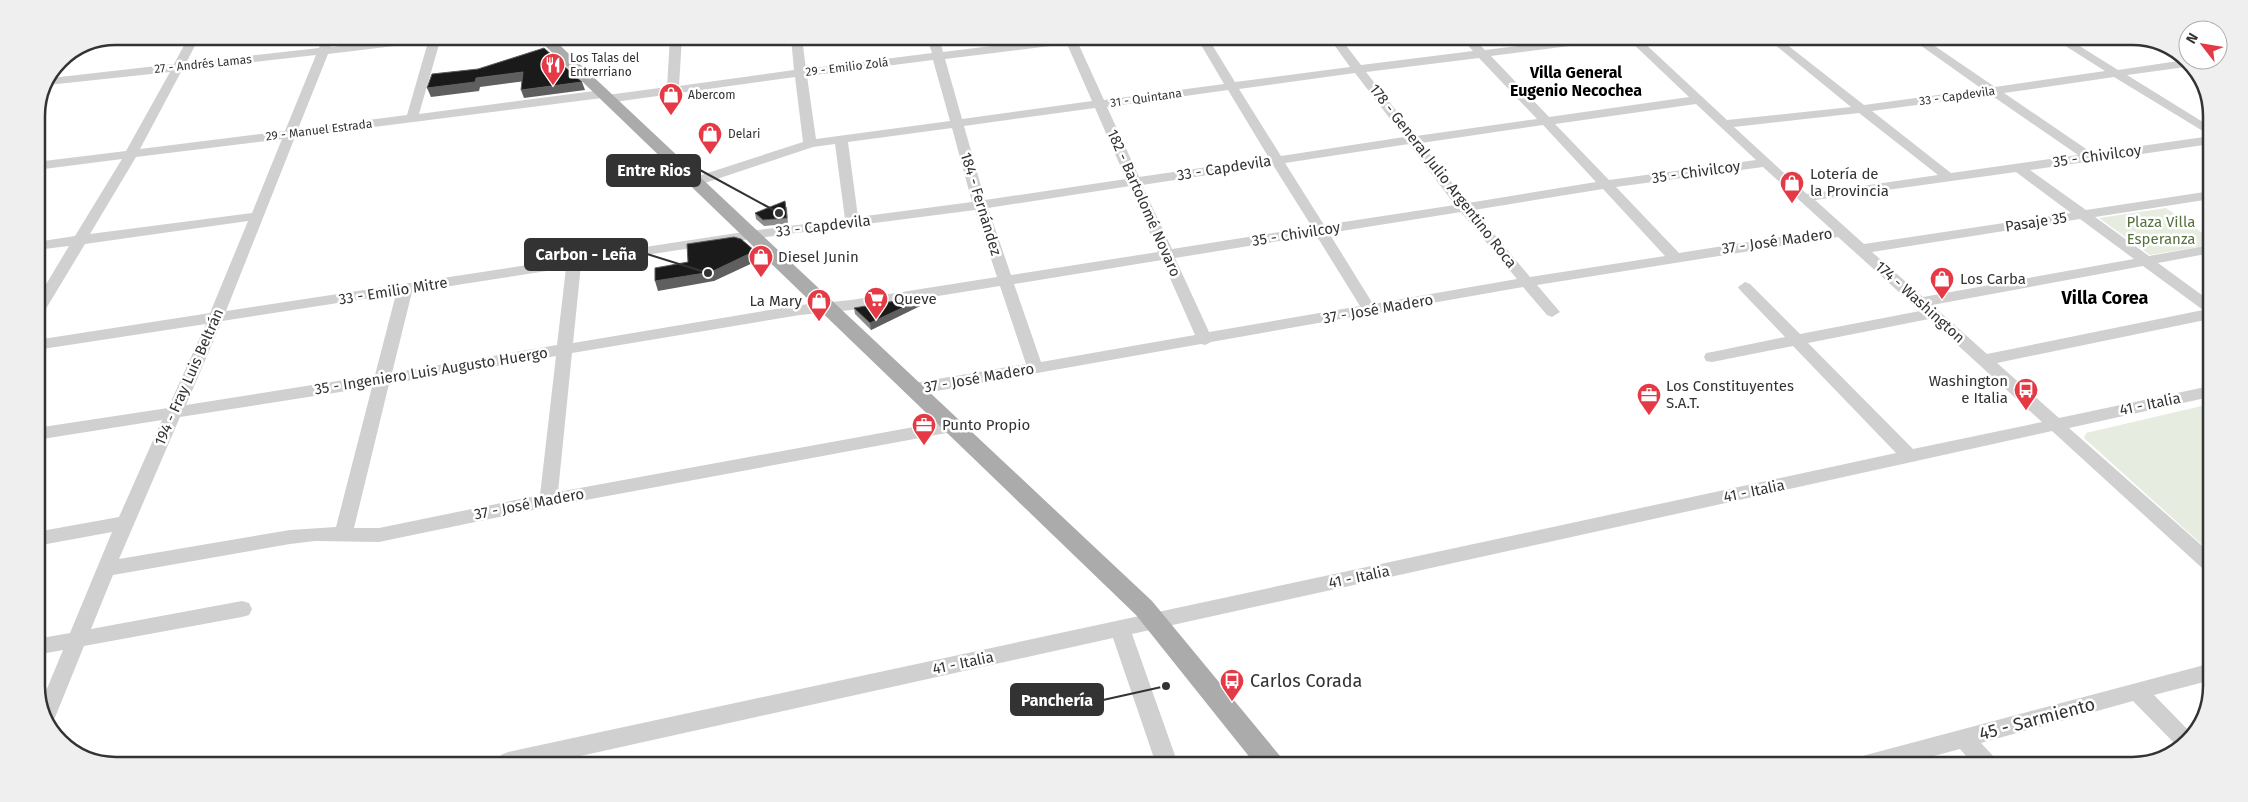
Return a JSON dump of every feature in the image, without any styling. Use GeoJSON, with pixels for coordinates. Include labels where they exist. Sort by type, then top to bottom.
{"type":"FeatureCollection","features":[{"type":"Feature","properties":{"kind":"main road"},"geometry":{"type":"LineString","coordinates":[[551,45],[1156,621],[1265,757]]}},
{"type":"Feature","properties":{"kind":"street"},"geometry":{"type":"LineString","coordinates":[[45,299],[131,154],[190,45]]}},
{"type":"Feature","properties":{"kind":"street","name":"194 - Fray Luis Beltrán"},"geometry":{"type":"LineString","coordinates":[[49,708],[124,523],[216,318],[325,45]]}},
{"type":"Feature","properties":{"kind":"street","name":"27 - Andrés Lamas"},"geometry":{"type":"LineString","coordinates":[[54,81],[368,45]]}},
{"type":"Feature","properties":{"kind":"street"},"geometry":{"type":"LineString","coordinates":[[412,118],[438,45]]}},
{"type":"Feature","properties":{"kind":"street"},"geometry":{"type":"LineString","coordinates":[[672,90],[675,45]]}},
{"type":"Feature","properties":{"kind":"street"},"geometry":{"type":"LineString","coordinates":[[797,45],[810,144]]}},
{"type":"Feature","properties":{"kind":"street","name":"184 - Fernández"},"geometry":{"type":"LineString","coordinates":[[935,45],[980,205],[1035,368]]}},
{"type":"Feature","properties":{"kind":"street","name":"29 - Emilio Zolá"},"geometry":{"type":"LineString","coordinates":[[605,96],[672,90],[1024,45]]}},
{"type":"Feature","properties":{"kind":"street","name":"182 - Bartolomé Novaro"},"geometry":{"type":"LineString","coordinates":[[1074,45],[1205,340]]}},
{"type":"Feature","properties":{"kind":"street"},"geometry":{"type":"LineString","coordinates":[[1206,45],[1275,160],[1370,311]]}},
{"type":"Feature","properties":{"kind":"street","name":"178 - General Julio Argentino Roca"},"geometry":{"type":"LineString","coordinates":[[1340,45],[1464,207],[1552,312]]}},
{"type":"Feature","properties":{"kind":"street"},"geometry":{"type":"LineString","coordinates":[[1474,45],[1675,258]]}},
{"type":"Feature","properties":{"kind":"street","name":"31 - Quintana"},"geometry":{"type":"LineString","coordinates":[[694,182],[810,144],[841,139],[1550,45]]}},
{"type":"Feature","properties":{"kind":"street","name":"174 - Washington"},"geometry":{"type":"LineString","coordinates":[[1639,45],[1804,198],[2203,558]]}},
{"type":"Feature","properties":{"kind":"street"},"geometry":{"type":"LineString","coordinates":[[1780,45],[1947,176]]}},
{"type":"Feature","properties":{"kind":"street"},"geometry":{"type":"LineString","coordinates":[[1926,45],[2088,156]]}},
{"type":"Feature","properties":{"kind":"street"},"geometry":{"type":"LineString","coordinates":[[2070,45],[2203,127]]}},
{"type":"Feature","properties":{"kind":"street","name":"33 - Capdevila"},"geometry":{"type":"LineString","coordinates":[[1723,124],[1863,109],[2178,66]]}},
{"type":"Feature","properties":{"kind":"street","name":"29 - Manuel Estrada"},"geometry":{"type":"LineString","coordinates":[[45,165],[290,133],[605,96]]}},
{"type":"Feature","properties":{"kind":"street","name":"33 - Capdevila"},"geometry":{"type":"LineString","coordinates":[[750,235],[980,205],[1275,160],[1697,100]]}},
{"type":"Feature","properties":{"kind":"street"},"geometry":{"type":"LineString","coordinates":[[841,139],[852,223]]}},
{"type":"Feature","properties":{"kind":"street","name":"35 - Chivilcoy"},"geometry":{"type":"LineString","coordinates":[[1804,198],[1947,176],[2203,141]]}},
{"type":"Feature","properties":{"kind":"street","name":"35 - Chivilcoy"},"geometry":{"type":"LineString","coordinates":[[826,308],[1167,256],[1604,184],[1766,163]]}},
{"type":"Feature","properties":{"kind":"street"},"geometry":{"type":"LineString","coordinates":[[2018,167],[2203,303]]}},
{"type":"Feature","properties":{"kind":"street","name":"Pasaje 35"},"geometry":{"type":"LineString","coordinates":[[1862,250],[2203,196]]}},
{"type":"Feature","properties":{"kind":"street"},"geometry":{"type":"LineString","coordinates":[[45,245],[257,216]]}},
{"type":"Feature","properties":{"kind":"street","name":"37 - José Madero"},"geometry":{"type":"LineString","coordinates":[[914,389],[1205,340],[1526,282],[1842,232]]}},
{"type":"Feature","properties":{"kind":"street","name":"33 - Emilio Mitre"},"geometry":{"type":"LineString","coordinates":[[45,345],[750,235]]}},
{"type":"Feature","properties":{"kind":"street"},"geometry":{"type":"LineString","coordinates":[[1920,302],[2203,251]]}},
{"type":"Feature","properties":{"kind":"street"},"geometry":{"type":"LineString","coordinates":[[548,500],[574,263]]}},
{"type":"Feature","properties":{"kind":"street"},"geometry":{"type":"LineString","coordinates":[[1745,287],[1910,457]]}},
{"type":"Feature","properties":{"kind":"street"},"geometry":{"type":"LineString","coordinates":[[342,535],[405,289]]}},
{"type":"Feature","properties":{"kind":"street","name":"35 - Ingeniero Luis Augusto Huergo"},"geometry":{"type":"LineString","coordinates":[[45,433],[381,380],[800,310],[826,308]]}},
{"type":"Feature","properties":{"kind":"street"},"geometry":{"type":"LineString","coordinates":[[1712,357],[1794,339],[1933,313]]}},
{"type":"Feature","properties":{"kind":"street"},"geometry":{"type":"LineString","coordinates":[[1984,360],[2203,315]]}},
{"type":"Feature","properties":{"kind":"street","name":"41 - Italia"},"geometry":{"type":"LineString","coordinates":[[531,757],[2203,393]]}},
{"type":"Feature","properties":{"kind":"street","name":"37 - José Madero"},"geometry":{"type":"LineString","coordinates":[[105,569],[290,537],[315,534],[379,535],[548,500],[952,426]]}},
{"type":"Feature","properties":{"kind":"street"},"geometry":{"type":"LineString","coordinates":[[45,537],[124,523]]}},
{"type":"Feature","properties":{"kind":"street"},"geometry":{"type":"LineString","coordinates":[[45,645],[242,609]]}},
{"type":"Feature","properties":{"kind":"street"},"geometry":{"type":"LineString","coordinates":[[1120,628],[1165,757]]}},
{"type":"Feature","properties":{"kind":"street","name":"45 - Sarmiento"},"geometry":{"type":"LineString","coordinates":[[1896,757],[2203,673]]}},
{"type":"Feature","properties":{"kind":"street"},"geometry":{"type":"LineString","coordinates":[[2136,692],[2181,737]]}},
{"type":"Feature","properties":{"kind":"street"},"geometry":{"type":"LineString","coordinates":[[1964,739],[1979,757]]}},
{"type":"Feature","properties":{"kind":"green space","name":"Plaza Villa Esperanza"},"geometry":{"type":"Polygon","coordinates":[[[2166,208],[2203,233],[2203,246],[2150,255],[2099,218],[2166,208]]]}},
{"type":"Feature","properties":{"kind":"green space"},"geometry":{"type":"Polygon","coordinates":[[[2203,406],[2203,546],[2084,438],[2086,433],[2203,406]]]}},
{"type":"Feature","properties":{"kind":"building"},"geometry":{"type":"Polygon","coordinates":[[[544,48],[582,82],[521,90],[523,72],[476,78],[475,82],[427,88],[432,74],[478,69],[544,48]]]}},
{"type":"Feature","properties":{"kind":"building"},"geometry":{"type":"Polygon","coordinates":[[[785,201],[787,218],[763,220],[755,213],[785,201]]]}},
{"type":"Feature","properties":{"kind":"building"},"geometry":{"type":"Polygon","coordinates":[[[734,237],[741,239],[755,251],[711,272],[655,281],[655,268],[688,262],[687,244],[734,237]]]}},
{"type":"Feature","properties":{"kind":"building"},"geometry":{"type":"Polygon","coordinates":[[[918,297],[919,300],[870,323],[854,308],[918,297]]]}},
{"type":"Feature","properties":{"kind":"place","name":"Los Talas del Entrerriano"},"geometry":{"type":"Point","coordinates":[553,86]}},
{"type":"Feature","properties":{"kind":"place","name":"Abercom"},"geometry":{"type":"Point","coordinates":[671,116]}},
{"type":"Feature","properties":{"kind":"place","name":"Delari"},"geometry":{"type":"Point","coordinates":[710,155]}},
{"type":"Feature","properties":{"kind":"place","name":"Lotería de la Provincia"},"geometry":{"type":"Point","coordinates":[1792,204]}},
{"type":"Feature","properties":{"kind":"place","name":"Entre Rios"},"geometry":{"type":"Point","coordinates":[779,213]}},
{"type":"Feature","properties":{"kind":"place","name":"Carbon - Leña"},"geometry":{"type":"Point","coordinates":[708,273]}},
{"type":"Feature","properties":{"kind":"place","name":"Diesel Junin"},"geometry":{"type":"Point","coordinates":[761,278]}},
{"type":"Feature","properties":{"kind":"place","name":"Los Carba"},"geometry":{"type":"Point","coordinates":[1942,300]}},
{"type":"Feature","properties":{"kind":"place","name":"Queve"},"geometry":{"type":"Point","coordinates":[876,320]}},
{"type":"Feature","properties":{"kind":"place","name":"La Mary"},"geometry":{"type":"Point","coordinates":[819,322]}},
{"type":"Feature","properties":{"kind":"place","name":"Washington e Italia"},"geometry":{"type":"Point","coordinates":[2026,411]}},
{"type":"Feature","properties":{"kind":"place","name":"Los Constituyentes S.A.T."},"geometry":{"type":"Point","coordinates":[1649,416]}},
{"type":"Feature","properties":{"kind":"place","name":"Punto Propio"},"geometry":{"type":"Point","coordinates":[924,446]}},
{"type":"Feature","properties":{"kind":"place","name":"Panchería"},"geometry":{"type":"Point","coordinates":[1166,686]}},
{"type":"Feature","properties":{"kind":"place","name":"Carlos Corada"},"geometry":{"type":"Point","coordinates":[1232,702]}},
{"type":"Feature","properties":{"kind":"district","name":"Villa General Eugenio Necochea"},"geometry":{"type":"Point","coordinates":[1576,81]}},
{"type":"Feature","properties":{"kind":"district","name":"Villa Corea"},"geometry":{"type":"Point","coordinates":[2105,298]}}]}
